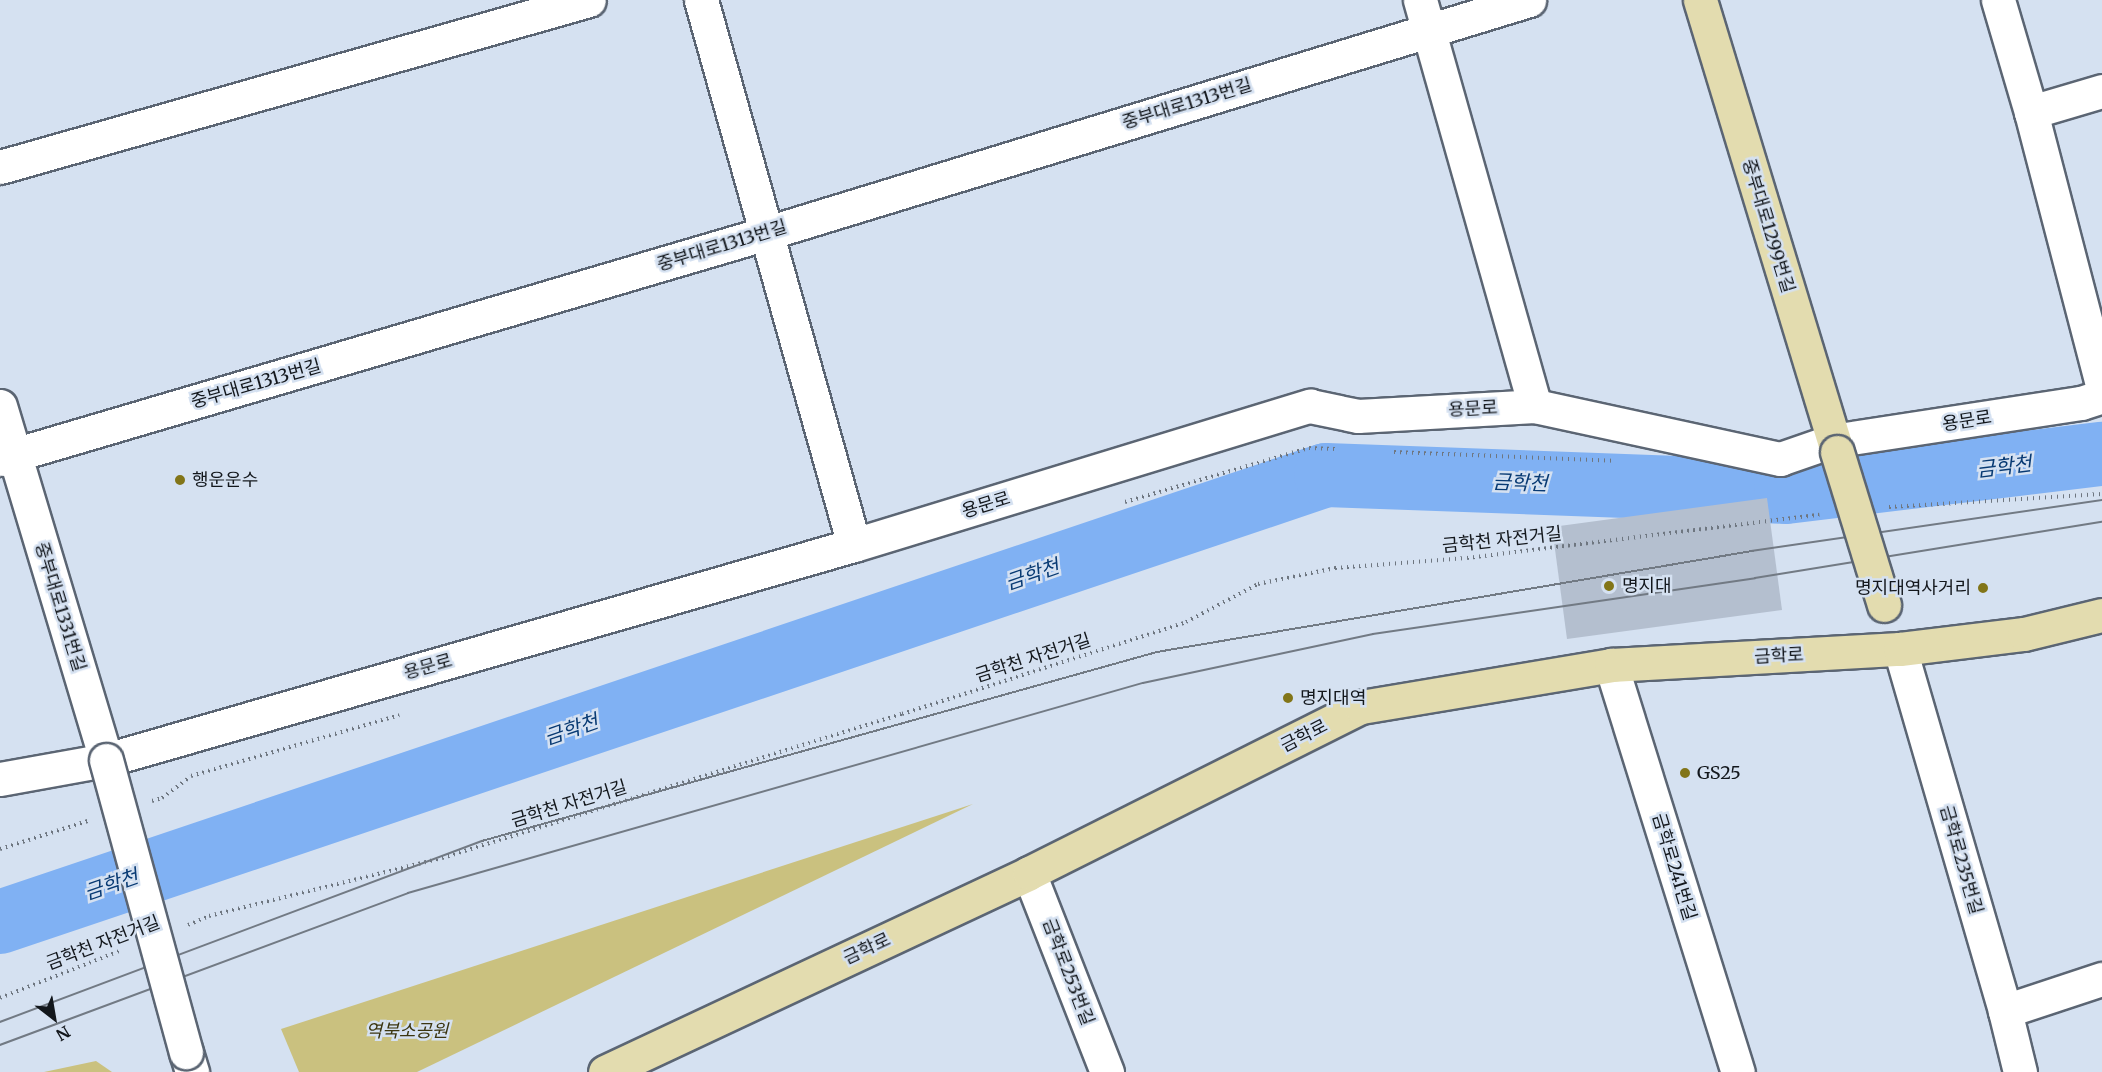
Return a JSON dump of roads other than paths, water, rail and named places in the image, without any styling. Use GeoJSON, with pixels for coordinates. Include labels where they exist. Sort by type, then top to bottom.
{"type":"FeatureCollection","features":[{"type":"Feature","properties":{"kind":"main road","name":"중부대로1299번길"},"geometry":{"type":"LineString","coordinates":[[1700,0],[1834,447],[1900,649]]}},
{"type":"Feature","properties":{"kind":"main road","name":"금학로"},"geometry":{"type":"LineString","coordinates":[[605,1072],[1029,873],[1361,707],[1611,665],[1900,649],[2024,634],[2102,615]]}},
{"type":"Feature","properties":{"kind":"street"},"geometry":{"type":"LineString","coordinates":[[0,167],[589,0]]}},
{"type":"Feature","properties":{"kind":"street"},"geometry":{"type":"LineString","coordinates":[[701,0],[854,545]]}},
{"type":"Feature","properties":{"kind":"street","name":"중부대로1313번길"},"geometry":{"type":"LineString","coordinates":[[7,457],[767,233],[1424,15],[1529,0]]}},
{"type":"Feature","properties":{"kind":"street"},"geometry":{"type":"LineString","coordinates":[[1998,0],[2031,112],[2102,384]]}},
{"type":"Feature","properties":{"kind":"street"},"geometry":{"type":"LineString","coordinates":[[1424,15],[1534,406]]}},
{"type":"Feature","properties":{"kind":"street"},"geometry":{"type":"LineString","coordinates":[[2031,112],[2102,91]]}},
{"type":"Feature","properties":{"kind":"street","name":"용문로"},"geometry":{"type":"LineString","coordinates":[[0,779],[106,760],[854,545],[1310,406],[1358,416],[1534,406],[1780,459],[1834,447],[2081,403],[2102,396]]}},
{"type":"Feature","properties":{"kind":"street","name":"중부대로1331번길"},"geometry":{"type":"LineString","coordinates":[[0,406],[7,457],[106,760],[189,1062]]}},
{"type":"Feature","properties":{"kind":"street","name":"금학로235번길"},"geometry":{"type":"LineString","coordinates":[[1900,649],[2005,1011],[2020,1072]]}},
{"type":"Feature","properties":{"kind":"street","name":"금학로241번길"},"geometry":{"type":"LineString","coordinates":[[1611,665],[1735,1071]]}},
{"type":"Feature","properties":{"kind":"street","name":"금학로253번길"},"geometry":{"type":"LineString","coordinates":[[1029,873],[1107,1072]]}},
{"type":"Feature","properties":{"kind":"street"},"geometry":{"type":"LineString","coordinates":[[2005,1011],[2102,979]]}},
{"type":"Feature","properties":{"kind":"waterway","name":"금학천"},"geometry":{"type":"LineString","coordinates":[[0,922],[1326,475],[1786,492],[2102,454]]}},
{"type":"Feature","properties":{"kind":"tram line"},"geometry":{"type":"LineString","coordinates":[[0,1022],[482,841],[1157,652],[1752,551],[2102,500]]}},
{"type":"Feature","properties":{"kind":"tram line"},"geometry":{"type":"LineString","coordinates":[[0,1045],[408,893],[1143,683],[1373,634],[1755,578],[2102,522]]}},
{"type":"Feature","properties":{"kind":"place","name":"행운운수"},"geometry":{"type":"Point","coordinates":[180,480]}},
{"type":"Feature","properties":{"kind":"place","name":"명지대"},"geometry":{"type":"Point","coordinates":[1609,586]}},
{"type":"Feature","properties":{"kind":"place","name":"명지대역사거리"},"geometry":{"type":"Point","coordinates":[1983,588]}},
{"type":"Feature","properties":{"kind":"place","name":"명지대역"},"geometry":{"type":"Point","coordinates":[1288,698]}},
{"type":"Feature","properties":{"kind":"place","name":"GS25"},"geometry":{"type":"Point","coordinates":[1685,773]}},
{"type":"Feature","properties":{"kind":"park label","name":"역북소공원"},"geometry":{"type":"Point","coordinates":[407,1031]}}]}
